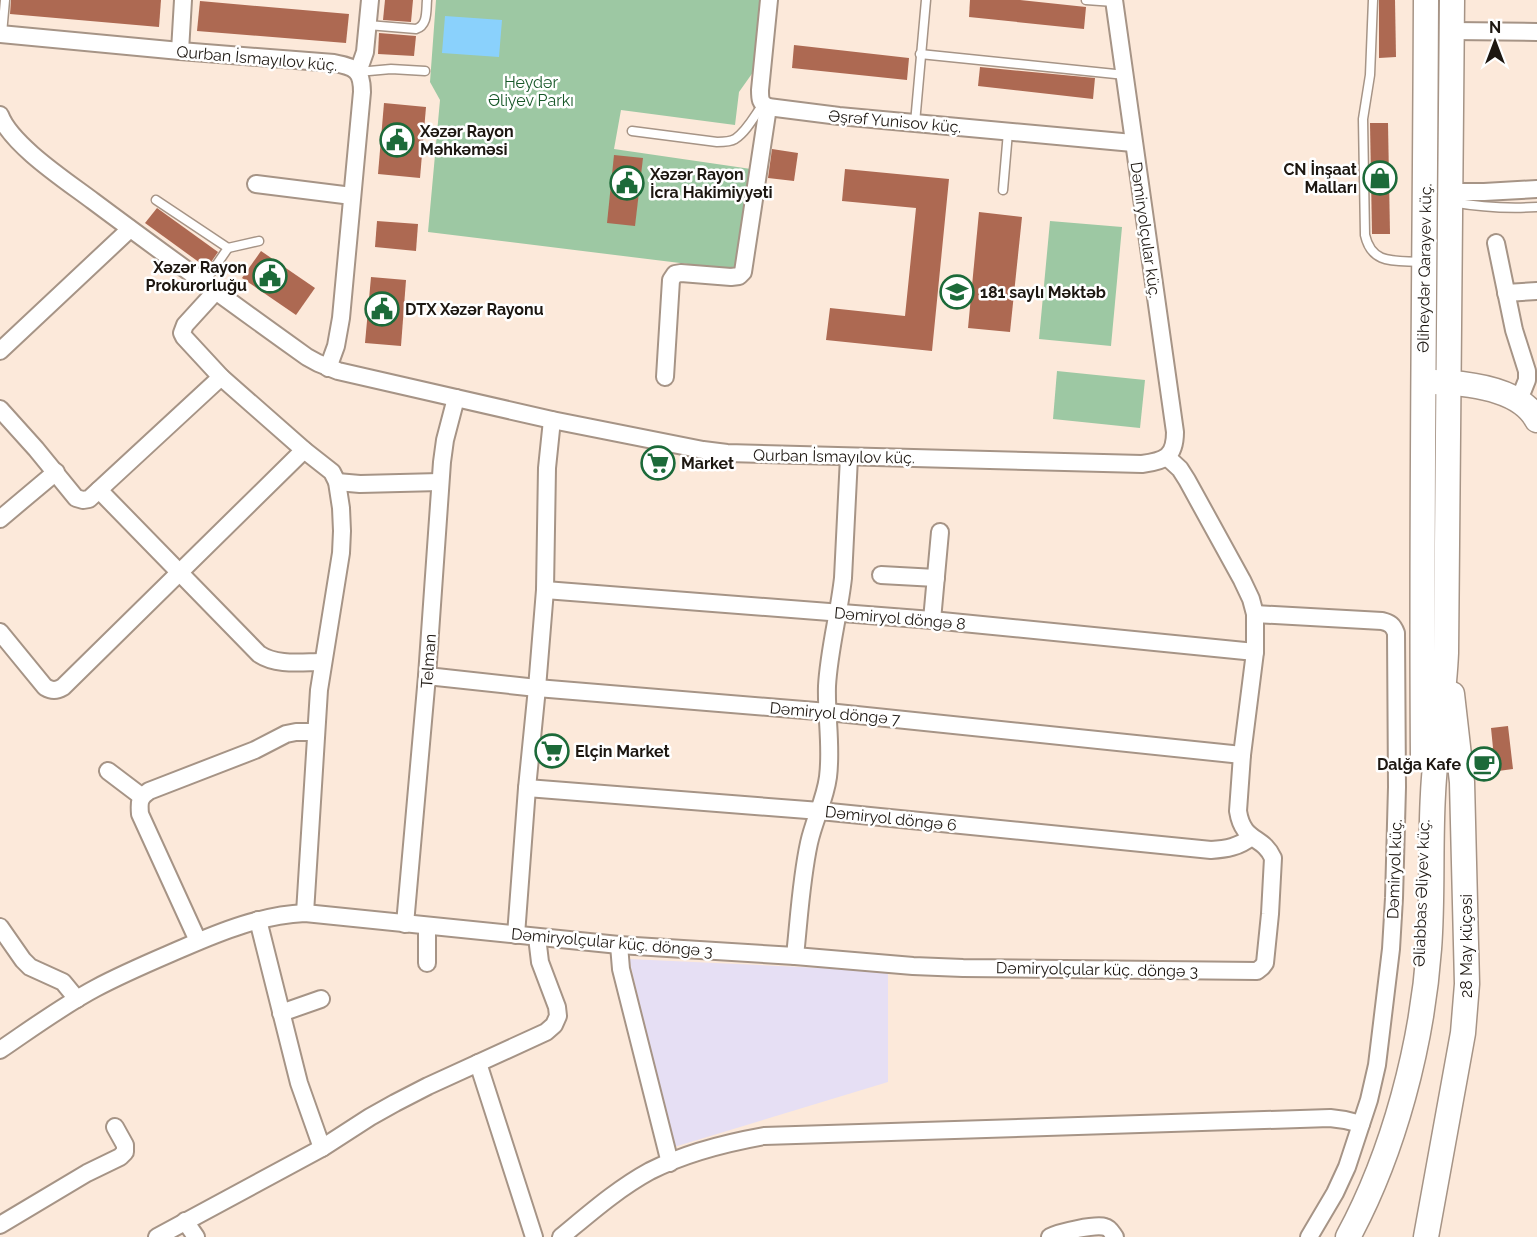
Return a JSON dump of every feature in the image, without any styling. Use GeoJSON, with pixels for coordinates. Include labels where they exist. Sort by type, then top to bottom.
{"type":"FeatureCollection","features":[{"type":"Feature","properties":{"kind":"main road","name":"Əliheydər Qarayev küç."},"geometry":{"type":"LineString","coordinates":[[1422,536],[1426,0]]}},
{"type":"Feature","properties":{"kind":"main road","name":"Əliheydər Qarayev küç."},"geometry":{"type":"LineString","coordinates":[[1446,653],[1452,0]]}},
{"type":"Feature","properties":{"kind":"main road"},"geometry":{"type":"LineString","coordinates":[[1425,201],[1430,210],[1438,213],[1446,210],[1451,197]]}},
{"type":"Feature","properties":{"kind":"main road"},"geometry":{"type":"LineString","coordinates":[[1423,382],[1448,382],[1476,386],[1531,411]]}},
{"type":"Feature","properties":{"kind":"main road"},"geometry":{"type":"LineString","coordinates":[[1348,1237],[1371,1190],[1401,1102],[1425,987],[1429,948],[1433,782],[1444,692],[1446,653],[1422,536]]}},
{"type":"Feature","properties":{"kind":"main road","name":"Əliabbas Əliyev küç."},"geometry":{"type":"LineString","coordinates":[[1339,1237],[1363,1187],[1388,1123],[1418,987],[1423,903],[1422,536]]}},
{"type":"Feature","properties":{"kind":"main road","name":"28 May küçəsi"},"geometry":{"type":"LineString","coordinates":[[1426,1237],[1466,1012],[1467,984],[1462,782],[1446,653]]}},
{"type":"Feature","properties":{"kind":"main road"},"geometry":{"type":"LineString","coordinates":[[1433,782],[1440,767],[1447,763],[1454,765],[1462,782]]}},
{"type":"Feature","properties":{"kind":"street"},"geometry":{"type":"LineString","coordinates":[[180,51],[183,0]]}},
{"type":"Feature","properties":{"kind":"street"},"geometry":{"type":"LineString","coordinates":[[358,72],[365,52],[370,0]]}},
{"type":"Feature","properties":{"kind":"street"},"geometry":{"type":"LineString","coordinates":[[665,377],[671,280],[675,274],[731,277],[739,276],[742,272],[765,106],[760,99],[760,90],[769,0]]}},
{"type":"Feature","properties":{"kind":"street","name":"Dəmiryolçular küç."},"geometry":{"type":"LineString","coordinates":[[1114,1],[1175,432],[1174,447],[1167,457]]}},
{"type":"Feature","properties":{"kind":"street"},"geometry":{"type":"LineString","coordinates":[[1452,31],[1537,32]]}},
{"type":"Feature","properties":{"kind":"street","name":"Qurban İsmayılov küç."},"geometry":{"type":"LineString","coordinates":[[1,34],[334,63],[345,65],[358,72],[362,92],[352,196],[338,334],[328,368]]}},
{"type":"Feature","properties":{"kind":"street","name":"Əşrəf Yunisov küç."},"geometry":{"type":"LineString","coordinates":[[765,106],[915,123],[1133,143]]}},
{"type":"Feature","properties":{"kind":"street","name":"Qurban İsmayılov küç."},"geometry":{"type":"LineString","coordinates":[[0,116],[4,135],[307,357],[328,368],[552,420],[727,453],[1142,464],[1167,457]]}},
{"type":"Feature","properties":{"kind":"street"},"geometry":{"type":"LineString","coordinates":[[256,184],[352,196]]}},
{"type":"Feature","properties":{"kind":"street"},"geometry":{"type":"LineString","coordinates":[[1451,197],[1484,192],[1537,189]]}},
{"type":"Feature","properties":{"kind":"street"},"geometry":{"type":"LineString","coordinates":[[0,351],[130,229]]}},
{"type":"Feature","properties":{"kind":"street"},"geometry":{"type":"LineString","coordinates":[[1496,243],[1514,330],[1527,371],[1527,380],[1523,390],[1531,411]]}},
{"type":"Feature","properties":{"kind":"street"},"geometry":{"type":"LineString","coordinates":[[210,287],[185,325],[182,333],[184,337],[221,377],[332,472],[337,482],[341,519],[341,553],[322,662],[315,732],[305,913]]}},
{"type":"Feature","properties":{"kind":"street"},"geometry":{"type":"LineString","coordinates":[[1506,294],[1537,291]]}},
{"type":"Feature","properties":{"kind":"street"},"geometry":{"type":"LineString","coordinates":[[0,409],[76,498],[83,500],[89,499],[221,377]]}},
{"type":"Feature","properties":{"kind":"street","name":"Telman"},"geometry":{"type":"LineString","coordinates":[[405,924],[427,676],[440,482],[445,440],[456,398]]}},
{"type":"Feature","properties":{"kind":"street"},"geometry":{"type":"LineString","coordinates":[[516,935],[545,590],[547,468],[552,420]]}},
{"type":"Feature","properties":{"kind":"street"},"geometry":{"type":"LineString","coordinates":[[0,632],[45,687],[57,690],[63,687],[304,450]]}},
{"type":"Feature","properties":{"kind":"street"},"geometry":{"type":"LineString","coordinates":[[795,956],[809,843],[828,777],[830,736],[828,679],[843,578],[849,457]]}},
{"type":"Feature","properties":{"kind":"street"},"geometry":{"type":"LineString","coordinates":[[1167,457],[1187,480],[1242,580],[1255,614],[1255,652],[1242,755],[1238,811],[1239,820],[1251,837]]}},
{"type":"Feature","properties":{"kind":"street"},"geometry":{"type":"LineString","coordinates":[[0,519],[56,472]]}},
{"type":"Feature","properties":{"kind":"street"},"geometry":{"type":"LineString","coordinates":[[337,482],[360,484],[440,482]]}},
{"type":"Feature","properties":{"kind":"street"},"geometry":{"type":"LineString","coordinates":[[99,490],[259,654],[267,660],[322,662]]}},
{"type":"Feature","properties":{"kind":"street"},"geometry":{"type":"LineString","coordinates":[[932,620],[940,532]]}},
{"type":"Feature","properties":{"kind":"street"},"geometry":{"type":"LineString","coordinates":[[881,575],[936,578]]}},
{"type":"Feature","properties":{"kind":"street","name":"Dəmiryol döngə 8"},"geometry":{"type":"LineString","coordinates":[[545,590],[932,620],[1255,652]]}},
{"type":"Feature","properties":{"kind":"street","name":"Dəmiryol küç."},"geometry":{"type":"LineString","coordinates":[[1255,614],[1382,621],[1390,623],[1396,633],[1397,819],[1394,898],[1377,1065],[1373,1087],[1347,1167],[1335,1193],[1309,1237]]}},
{"type":"Feature","properties":{"kind":"street","name":"Dəmiryol döngə 7"},"geometry":{"type":"LineString","coordinates":[[427,676],[537,688],[828,712],[1242,755]]}},
{"type":"Feature","properties":{"kind":"street"},"geometry":{"type":"LineString","coordinates":[[198,941],[140,814],[141,796],[255,750],[286,734],[315,732]]}},
{"type":"Feature","properties":{"kind":"street"},"geometry":{"type":"LineString","coordinates":[[108,771],[141,796]]}},
{"type":"Feature","properties":{"kind":"street","name":"Dəmiryol döngə 6"},"geometry":{"type":"LineString","coordinates":[[527,788],[820,811],[1211,850],[1243,844],[1251,837]]}},
{"type":"Feature","properties":{"kind":"street","name":"Dəmiryolçular küç. döngə 3"},"geometry":{"type":"LineString","coordinates":[[0,1050],[77,999],[139,967],[233,927],[258,920],[305,913],[619,945],[913,966],[1257,971],[1265,963],[1273,858],[1265,845],[1251,837]]}},
{"type":"Feature","properties":{"kind":"street"},"geometry":{"type":"LineString","coordinates":[[258,920],[299,1083],[322,1148]]}},
{"type":"Feature","properties":{"kind":"street"},"geometry":{"type":"LineString","coordinates":[[427,926],[428,963]]}},
{"type":"Feature","properties":{"kind":"street"},"geometry":{"type":"LineString","coordinates":[[0,927],[22,960],[30,967],[63,982],[77,999]]}},
{"type":"Feature","properties":{"kind":"street"},"geometry":{"type":"LineString","coordinates":[[157,1237],[322,1148],[395,1103],[546,1032],[554,1025],[558,1016],[557,1007],[540,962],[537,937]]}},
{"type":"Feature","properties":{"kind":"street"},"geometry":{"type":"LineString","coordinates":[[619,945],[621,969],[670,1162]]}},
{"type":"Feature","properties":{"kind":"street"},"geometry":{"type":"LineString","coordinates":[[281,1013],[321,999]]}},
{"type":"Feature","properties":{"kind":"street"},"geometry":{"type":"LineString","coordinates":[[478,1063],[534,1237]]}},
{"type":"Feature","properties":{"kind":"street"},"geometry":{"type":"LineString","coordinates":[[561,1237],[624,1188],[650,1171],[706,1149],[764,1136],[1330,1118],[1361,1124]]}},
{"type":"Feature","properties":{"kind":"street"},"geometry":{"type":"LineString","coordinates":[[0,1225],[87,1173],[120,1157],[125,1145],[115,1127]]}},
{"type":"Feature","properties":{"kind":"street"},"geometry":{"type":"LineString","coordinates":[[185,1221],[196,1237]]}},
{"type":"Feature","properties":{"kind":"street"},"geometry":{"type":"LineString","coordinates":[[1050,1237],[1064,1232],[1099,1226],[1106,1227],[1115,1237]]}},
{"type":"Feature","properties":{"kind":"lane"},"geometry":{"type":"LineString","coordinates":[[1,34],[5,0]]}},
{"type":"Feature","properties":{"kind":"lane"},"geometry":{"type":"LineString","coordinates":[[361,0],[370,0]]}},
{"type":"Feature","properties":{"kind":"lane"},"geometry":{"type":"LineString","coordinates":[[368,25],[416,29],[421,27],[426,21],[427,0]]}},
{"type":"Feature","properties":{"kind":"lane"},"geometry":{"type":"LineString","coordinates":[[915,123],[926,0]]}},
{"type":"Feature","properties":{"kind":"lane"},"geometry":{"type":"LineString","coordinates":[[1086,0],[1114,1]]}},
{"type":"Feature","properties":{"kind":"lane"},"geometry":{"type":"LineString","coordinates":[[1373,0],[1370,75],[1363,119],[1365,235],[1367,244],[1374,254],[1384,259],[1425,262]]}},
{"type":"Feature","properties":{"kind":"lane"},"geometry":{"type":"LineString","coordinates":[[920,54],[1125,75]]}},
{"type":"Feature","properties":{"kind":"lane"},"geometry":{"type":"LineString","coordinates":[[358,72],[390,69],[425,71]]}},
{"type":"Feature","properties":{"kind":"lane"},"geometry":{"type":"LineString","coordinates":[[632,131],[727,142],[735,139],[765,106]]}},
{"type":"Feature","properties":{"kind":"lane"},"geometry":{"type":"LineString","coordinates":[[1003,190],[1008,132]]}},
{"type":"Feature","properties":{"kind":"lane"},"geometry":{"type":"LineString","coordinates":[[1451,197],[1491,208],[1537,207]]}},
{"type":"Feature","properties":{"kind":"lane"},"geometry":{"type":"LineString","coordinates":[[156,200],[228,248],[259,241]]}},
{"type":"Feature","properties":{"kind":"lane"},"geometry":{"type":"LineString","coordinates":[[210,287],[228,248]]}},
{"type":"Feature","properties":{"kind":"shaded area"},"geometry":{"type":"Polygon","coordinates":[[[629,959],[888,971],[888,1082],[674,1147],[629,959]]]}},
{"type":"Feature","properties":{"kind":"green space","name":"Heydər Əliyev Parkı"},"geometry":{"type":"Polygon","coordinates":[[[436,0],[761,0],[756,68],[739,92],[735,125],[621,110],[614,149],[751,169],[737,270],[428,232],[440,100],[430,82],[436,0]]]}},
{"type":"Feature","properties":{"kind":"green space"},"geometry":{"type":"Polygon","coordinates":[[[1050,221],[1122,227],[1111,346],[1039,339],[1050,221]]]}},
{"type":"Feature","properties":{"kind":"green space"},"geometry":{"type":"Polygon","coordinates":[[[1057,371],[1145,380],[1140,428],[1053,419],[1057,371]]]}},
{"type":"Feature","properties":{"kind":"water"},"geometry":{"type":"Polygon","coordinates":[[[445,16],[502,20],[499,57],[442,53],[445,16]]]}},
{"type":"Feature","properties":{"kind":"building"},"geometry":{"type":"Polygon","coordinates":[[[11,0],[161,0],[159,27],[10,14],[11,0]]]}},
{"type":"Feature","properties":{"kind":"building"},"geometry":{"type":"Polygon","coordinates":[[[385,0],[413,0],[411,22],[383,20],[385,0]]]}},
{"type":"Feature","properties":{"kind":"building"},"geometry":{"type":"Polygon","coordinates":[[[970,0],[1020,0],[1086,7],[1084,29],[969,17],[970,0]]]}},
{"type":"Feature","properties":{"kind":"building"},"geometry":{"type":"Polygon","coordinates":[[[1379,0],[1395,0],[1396,57],[1379,58],[1379,0]]]}},
{"type":"Feature","properties":{"kind":"building"},"geometry":{"type":"Polygon","coordinates":[[[200,1],[349,14],[346,43],[197,31],[200,1]]]}},
{"type":"Feature","properties":{"kind":"building"},"geometry":{"type":"Polygon","coordinates":[[[379,33],[416,36],[414,56],[378,54],[379,33]]]}},
{"type":"Feature","properties":{"kind":"building"},"geometry":{"type":"Polygon","coordinates":[[[794,45],[909,58],[907,80],[792,68],[794,45]]]}},
{"type":"Feature","properties":{"kind":"building"},"geometry":{"type":"Polygon","coordinates":[[[980,67],[1095,78],[1093,99],[978,86],[980,67]]]}},
{"type":"Feature","properties":{"kind":"building"},"geometry":{"type":"Polygon","coordinates":[[[384,103],[426,107],[420,178],[378,174],[384,103]]]}},
{"type":"Feature","properties":{"kind":"building"},"geometry":{"type":"Polygon","coordinates":[[[1370,123],[1388,123],[1390,234],[1372,234],[1370,123]]]}},
{"type":"Feature","properties":{"kind":"building"},"geometry":{"type":"Polygon","coordinates":[[[772,149],[798,153],[794,181],[768,178],[772,149]]]}},
{"type":"Feature","properties":{"kind":"building"},"geometry":{"type":"Polygon","coordinates":[[[614,155],[643,158],[635,226],[607,223],[614,155]]]}},
{"type":"Feature","properties":{"kind":"building"},"geometry":{"type":"Polygon","coordinates":[[[845,169],[949,179],[932,351],[826,340],[830,308],[905,316],[916,208],[842,201],[845,169]]]}},
{"type":"Feature","properties":{"kind":"building"},"geometry":{"type":"Polygon","coordinates":[[[157,208],[218,252],[207,268],[145,223],[157,208]]]}},
{"type":"Feature","properties":{"kind":"building"},"geometry":{"type":"Polygon","coordinates":[[[979,212],[1022,217],[1010,332],[968,328],[979,212]]]}},
{"type":"Feature","properties":{"kind":"building"},"geometry":{"type":"Polygon","coordinates":[[[377,221],[418,224],[416,251],[375,247],[377,221]]]}},
{"type":"Feature","properties":{"kind":"building"},"geometry":{"type":"Polygon","coordinates":[[[261,251],[315,288],[296,315],[242,278],[261,251]]]}},
{"type":"Feature","properties":{"kind":"building"},"geometry":{"type":"Polygon","coordinates":[[[371,277],[406,280],[401,346],[365,343],[371,277]]]}},
{"type":"Feature","properties":{"kind":"building"},"geometry":{"type":"Polygon","coordinates":[[[1508,726],[1513,769],[1476,774],[1473,750],[1493,748],[1491,728],[1508,726]]]}},
{"type":"Feature","properties":{"kind":"place","name":"Xəzər Rayon Məhkəməsi"},"geometry":{"type":"Point","coordinates":[397,140]}},
{"type":"Feature","properties":{"kind":"place","name":"CN İnşaat Malları"},"geometry":{"type":"Point","coordinates":[1380,178]}},
{"type":"Feature","properties":{"kind":"place","name":"Xəzər Rayon İcra Hakimiyyəti"},"geometry":{"type":"Point","coordinates":[627,183]}},
{"type":"Feature","properties":{"kind":"place","name":"Xəzər Rayon Prokurorluğu"},"geometry":{"type":"Point","coordinates":[270,276]}},
{"type":"Feature","properties":{"kind":"place","name":"181 saylı Məktəb"},"geometry":{"type":"Point","coordinates":[957,292]}},
{"type":"Feature","properties":{"kind":"place","name":"DTX Xəzər Rayonu"},"geometry":{"type":"Point","coordinates":[382,309]}},
{"type":"Feature","properties":{"kind":"place","name":"Market"},"geometry":{"type":"Point","coordinates":[658,463]}},
{"type":"Feature","properties":{"kind":"place","name":"Elçin Market"},"geometry":{"type":"Point","coordinates":[552,751]}},
{"type":"Feature","properties":{"kind":"place","name":"Dalğa Kafe"},"geometry":{"type":"Point","coordinates":[1484,764]}}]}
